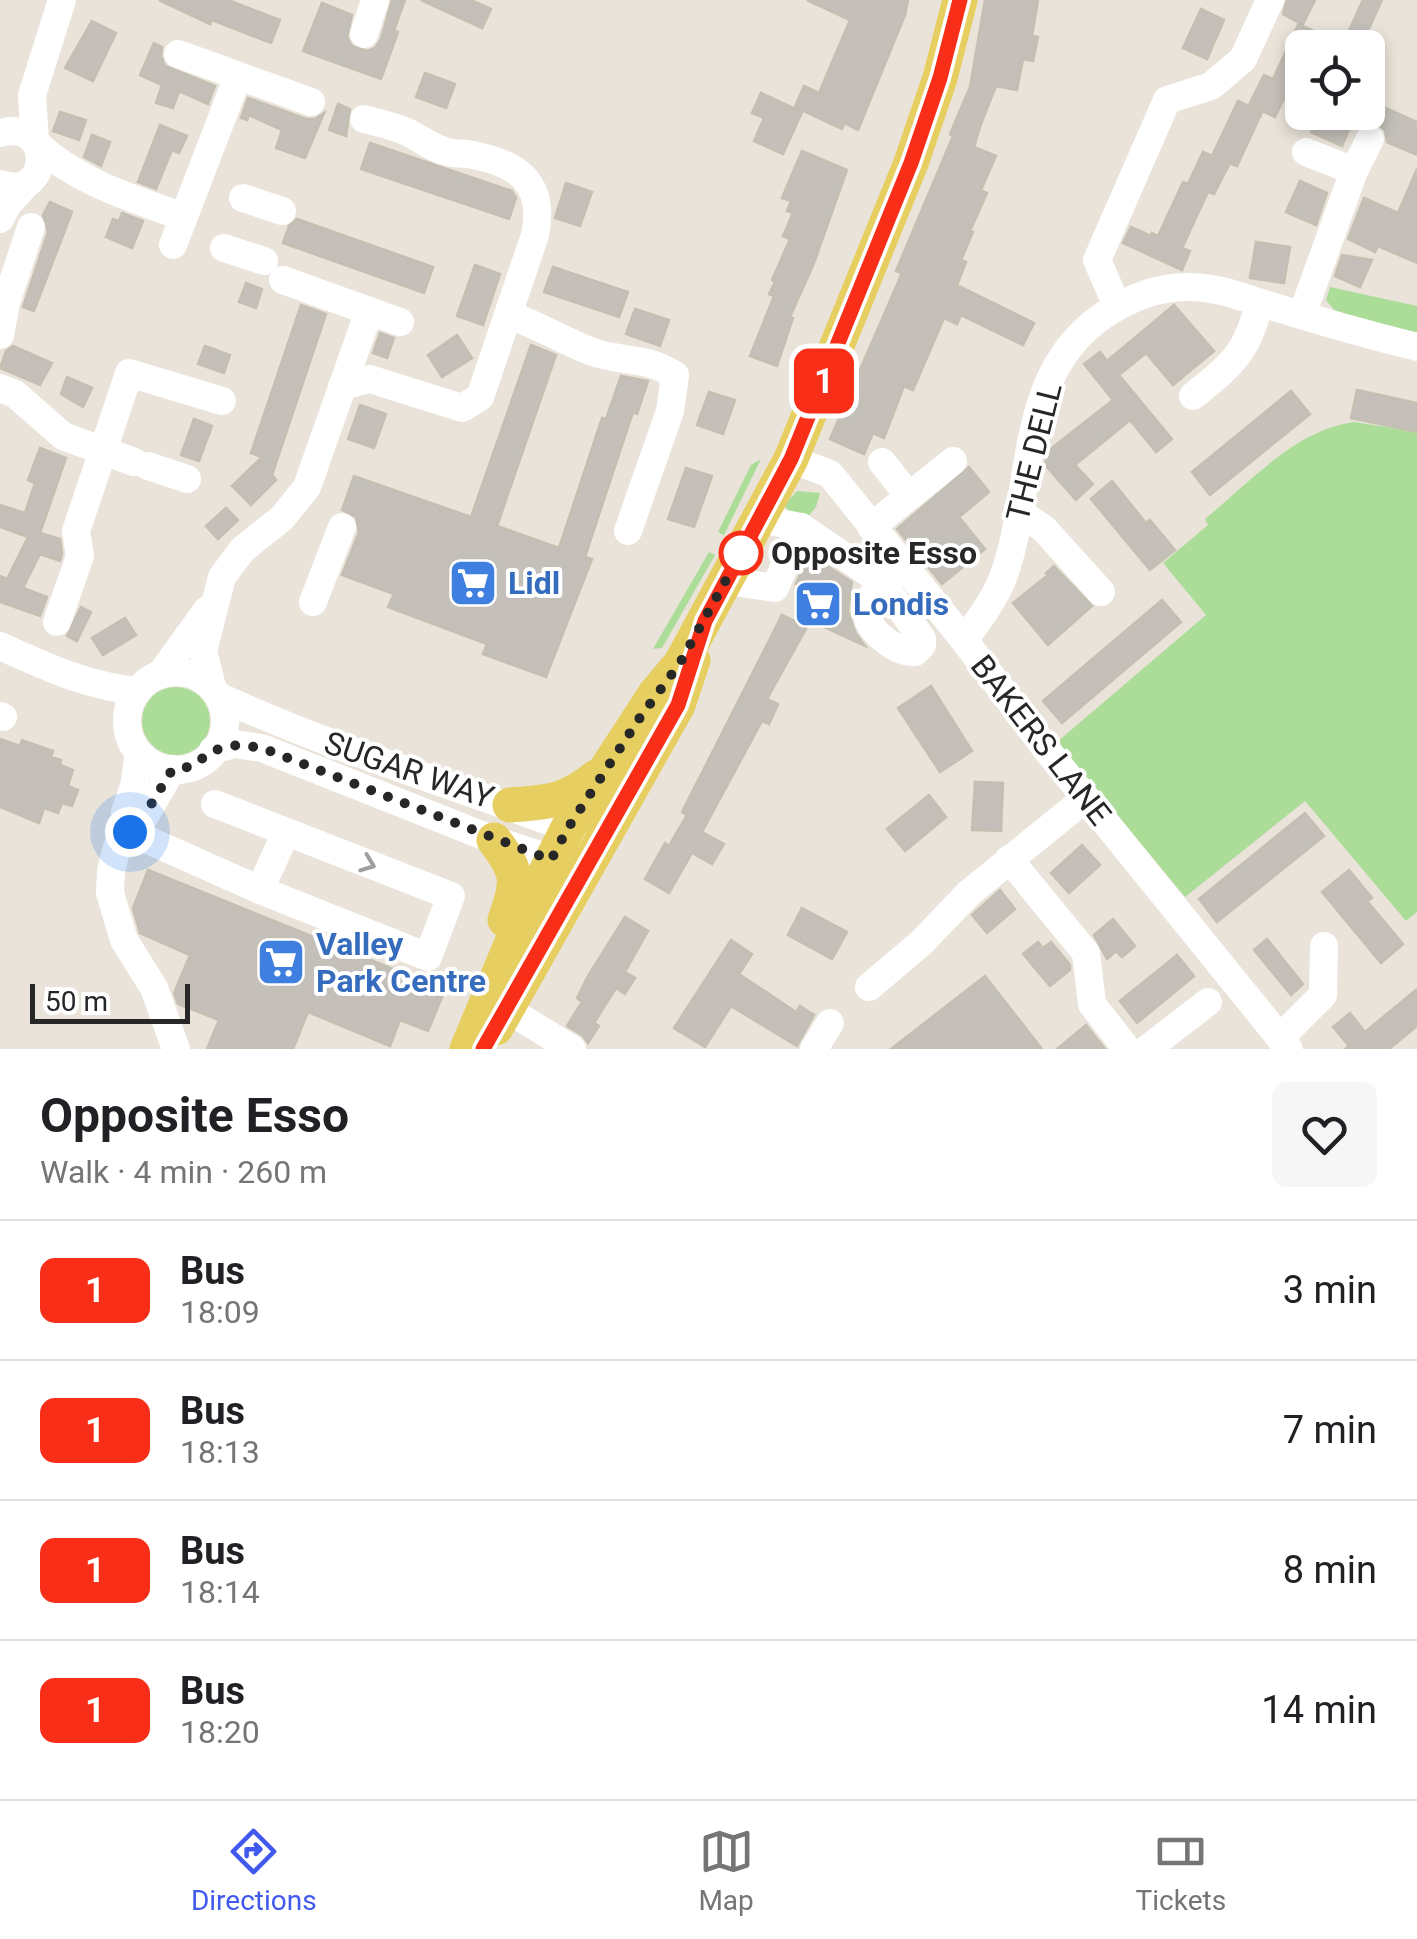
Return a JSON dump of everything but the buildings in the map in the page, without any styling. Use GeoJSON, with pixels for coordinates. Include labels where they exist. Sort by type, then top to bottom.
{"type":"FeatureCollection","features":[{"type":"Feature","properties":{"kind":"main road"},"geometry":{"type":"LineString","coordinates":[[578,856],[568,828],[655,694],[680,663],[791,459],[911,163],[940,78],[960,0]]}},
{"type":"Feature","properties":{"kind":"main road"},"geometry":{"type":"LineString","coordinates":[[465,1049],[498,1004],[578,856],[678,705],[705,621]]}},
{"type":"Feature","properties":{"kind":"main road"},"geometry":{"type":"LineString","coordinates":[[510,805],[574,796],[606,769]]}},
{"type":"Feature","properties":{"kind":"main road"},"geometry":{"type":"LineString","coordinates":[[465,1049],[517,884],[512,863],[494,840]]}},
{"type":"Feature","properties":{"kind":"main road"},"geometry":{"type":"LineString","coordinates":[[483,1049],[498,1004]]}},
{"type":"Feature","properties":{"kind":"street"},"geometry":{"type":"LineString","coordinates":[[0,133],[17,118],[32,96],[62,0]]}},
{"type":"Feature","properties":{"kind":"street"},"geometry":{"type":"LineString","coordinates":[[364,34],[375,0]]}},
{"type":"Feature","properties":{"kind":"street"},"geometry":{"type":"LineString","coordinates":[[1117,306],[1096,260],[1167,100],[1211,86],[1243,59],[1270,0]]}},
{"type":"Feature","properties":{"kind":"street"},"geometry":{"type":"LineString","coordinates":[[178,54],[311,102]]}},
{"type":"Feature","properties":{"kind":"street"},"geometry":{"type":"LineString","coordinates":[[178,232],[238,76]]}},
{"type":"Feature","properties":{"kind":"street"},"geometry":{"type":"LineString","coordinates":[[0,219],[19,183],[39,168],[32,96]]}},
{"type":"Feature","properties":{"kind":"street"},"geometry":{"type":"LineString","coordinates":[[342,386],[370,379],[462,408],[480,396],[540,215],[538,199],[520,172],[484,158],[448,153],[406,131],[364,119]]}},
{"type":"Feature","properties":{"kind":"street"},"geometry":{"type":"LineString","coordinates":[[0,133],[22,132],[58,164],[178,232],[400,322]]}},
{"type":"Feature","properties":{"kind":"street"},"geometry":{"type":"LineString","coordinates":[[1302,315],[1354,172],[1370,139]]}},
{"type":"Feature","properties":{"kind":"street"},"geometry":{"type":"LineString","coordinates":[[1306,152],[1354,172]]}},
{"type":"Feature","properties":{"kind":"street"},"geometry":{"type":"LineString","coordinates":[[202,171],[236,196],[282,211]]}},
{"type":"Feature","properties":{"kind":"street"},"geometry":{"type":"LineString","coordinates":[[19,183],[53,178],[86,181]]}},
{"type":"Feature","properties":{"kind":"street"},"geometry":{"type":"LineString","coordinates":[[0,335],[31,226]]}},
{"type":"Feature","properties":{"kind":"street","name":"THE DELL"},"geometry":{"type":"LineString","coordinates":[[964,640],[983,615],[1006,570],[1042,394],[1066,348],[1117,306],[1152,292],[1188,286],[1223,291],[1417,346]]}},
{"type":"Feature","properties":{"kind":"street"},"geometry":{"type":"LineString","coordinates":[[1193,396],[1233,364],[1252,331],[1259,303]]}},
{"type":"Feature","properties":{"kind":"street"},"geometry":{"type":"LineString","coordinates":[[64,674],[149,761],[172,770],[201,763],[213,750],[222,739],[225,722],[203,651],[222,577],[242,550],[282,518],[306,487],[368,311]]}},
{"type":"Feature","properties":{"kind":"street"},"geometry":{"type":"LineString","coordinates":[[509,314],[593,352],[656,363],[675,375],[670,411],[628,530]]}},
{"type":"Feature","properties":{"kind":"street"},"geometry":{"type":"LineString","coordinates":[[57,622],[80,556],[76,531],[129,374],[222,401]]}},
{"type":"Feature","properties":{"kind":"street"},"geometry":{"type":"LineString","coordinates":[[0,388],[14,394],[62,436],[188,478]]}},
{"type":"Feature","properties":{"kind":"street","name":"BAKERS LANE"},"geometry":{"type":"LineString","coordinates":[[791,459],[830,474],[871,526],[892,574],[964,640],[1284,1043],[1324,996],[1324,946]]}},
{"type":"Feature","properties":{"kind":"street"},"geometry":{"type":"LineString","coordinates":[[871,526],[953,460]]}},
{"type":"Feature","properties":{"kind":"street"},"geometry":{"type":"LineString","coordinates":[[882,462],[910,496]]}},
{"type":"Feature","properties":{"kind":"street"},"geometry":{"type":"LineString","coordinates":[[1018,511],[1044,528],[1102,592]]}},
{"type":"Feature","properties":{"kind":"street"},"geometry":{"type":"LineString","coordinates":[[759,519],[801,527],[892,574]]}},
{"type":"Feature","properties":{"kind":"street"},"geometry":{"type":"LineString","coordinates":[[313,602],[342,527]]}},
{"type":"Feature","properties":{"kind":"street"},"geometry":{"type":"LineString","coordinates":[[726,582],[774,588],[801,527]]}},
{"type":"Feature","properties":{"kind":"street"},"geometry":{"type":"LineString","coordinates":[[216,804],[451,896],[428,957],[183,857],[125,812],[134,786],[134,743],[127,718],[149,683],[217,596]]}},
{"type":"Feature","properties":{"kind":"street"},"geometry":{"type":"LineString","coordinates":[[0,646],[64,674],[110,688],[188,673],[215,691]]}},
{"type":"Feature","properties":{"kind":"street","name":"SUGAR WAY"},"geometry":{"type":"LineString","coordinates":[[215,691],[374,761],[568,828]]}},
{"type":"Feature","properties":{"kind":"street","name":"SUGAR WAY"},"geometry":{"type":"LineString","coordinates":[[213,750],[234,744],[262,748],[494,840],[578,856]]}},
{"type":"Feature","properties":{"kind":"street"},"geometry":{"type":"LineString","coordinates":[[172,770],[117,848],[111,871],[113,904],[124,940],[154,988],[176,1049]]}},
{"type":"Feature","properties":{"kind":"street"},"geometry":{"type":"LineString","coordinates":[[870,988],[970,893],[1086,798]]}},
{"type":"Feature","properties":{"kind":"street"},"geometry":{"type":"LineString","coordinates":[[260,890],[286,832]]}},
{"type":"Feature","properties":{"kind":"street"},"geometry":{"type":"LineString","coordinates":[[1009,859],[1086,954],[1092,1004],[1127,1049]]}},
{"type":"Feature","properties":{"kind":"street"},"geometry":{"type":"LineString","coordinates":[[1147,1049],[1208,1002]]}},
{"type":"Feature","properties":{"kind":"street"},"geometry":{"type":"LineString","coordinates":[[498,1004],[572,1049]]}},
{"type":"Feature","properties":{"kind":"street"},"geometry":{"type":"LineString","coordinates":[[814,1049],[830,1022]]}},
{"type":"Feature","properties":{"kind":"green space"},"geometry":{"type":"Polygon","coordinates":[[[1330,287],[1417,306],[1417,334],[1336,312],[1326,300],[1330,287]]]}},
{"type":"Feature","properties":{"kind":"green space"},"geometry":{"type":"Polygon","coordinates":[[[1354,422],[1417,432],[1417,912],[1406,921],[1305,801],[1185,897],[1057,742],[1206,615],[1163,563],[1208,525],[1205,519],[1274,460],[1312,435],[1354,422]]]}},
{"type":"Feature","properties":{"kind":"green space"},"geometry":{"type":"Polygon","coordinates":[[[761,459],[724,535],[718,532],[751,465],[761,459]]]}},
{"type":"Feature","properties":{"kind":"green space"},"geometry":{"type":"Polygon","coordinates":[[[797,491],[820,493],[807,518],[792,515],[784,505],[797,491]]]}},
{"type":"Feature","properties":{"kind":"green space"},"geometry":{"type":"Polygon","coordinates":[[[709,552],[715,555],[662,648],[653,649],[709,552]]]}},
{"type":"Feature","properties":{"kind":"green space"},"geometry":{"type":"Polygon","coordinates":[[[176,687],[200,697],[210,721],[200,745],[176,755],[152,745],[142,721],[152,697],[176,687]]]}},
{"type":"Feature","properties":{"kind":"bus line","name":"1"},"geometry":{"type":"LineString","coordinates":[[483,1049],[678,705],[705,621],[791,459],[911,163],[940,78],[960,0]]}},
{"type":"Feature","properties":{"kind":"place","name":"Opposite Esso"},"geometry":{"type":"Point","coordinates":[741,553]}},
{"type":"Feature","properties":{"kind":"place","name":"Lidl"},"geometry":{"type":"Point","coordinates":[473,583]}},
{"type":"Feature","properties":{"kind":"place","name":"Londis"},"geometry":{"type":"Point","coordinates":[818,604]}},
{"type":"Feature","properties":{"kind":"place","name":"Valley Park Centre"},"geometry":{"type":"Point","coordinates":[281,962]}},
{"type":"Feature","properties":{"kind":"route"},"geometry":{"type":"LineString","coordinates":[[130,832],[172,770],[201,763],[213,750],[234,744],[262,748],[551,860],[655,694],[680,663],[741,553]]}}]}
